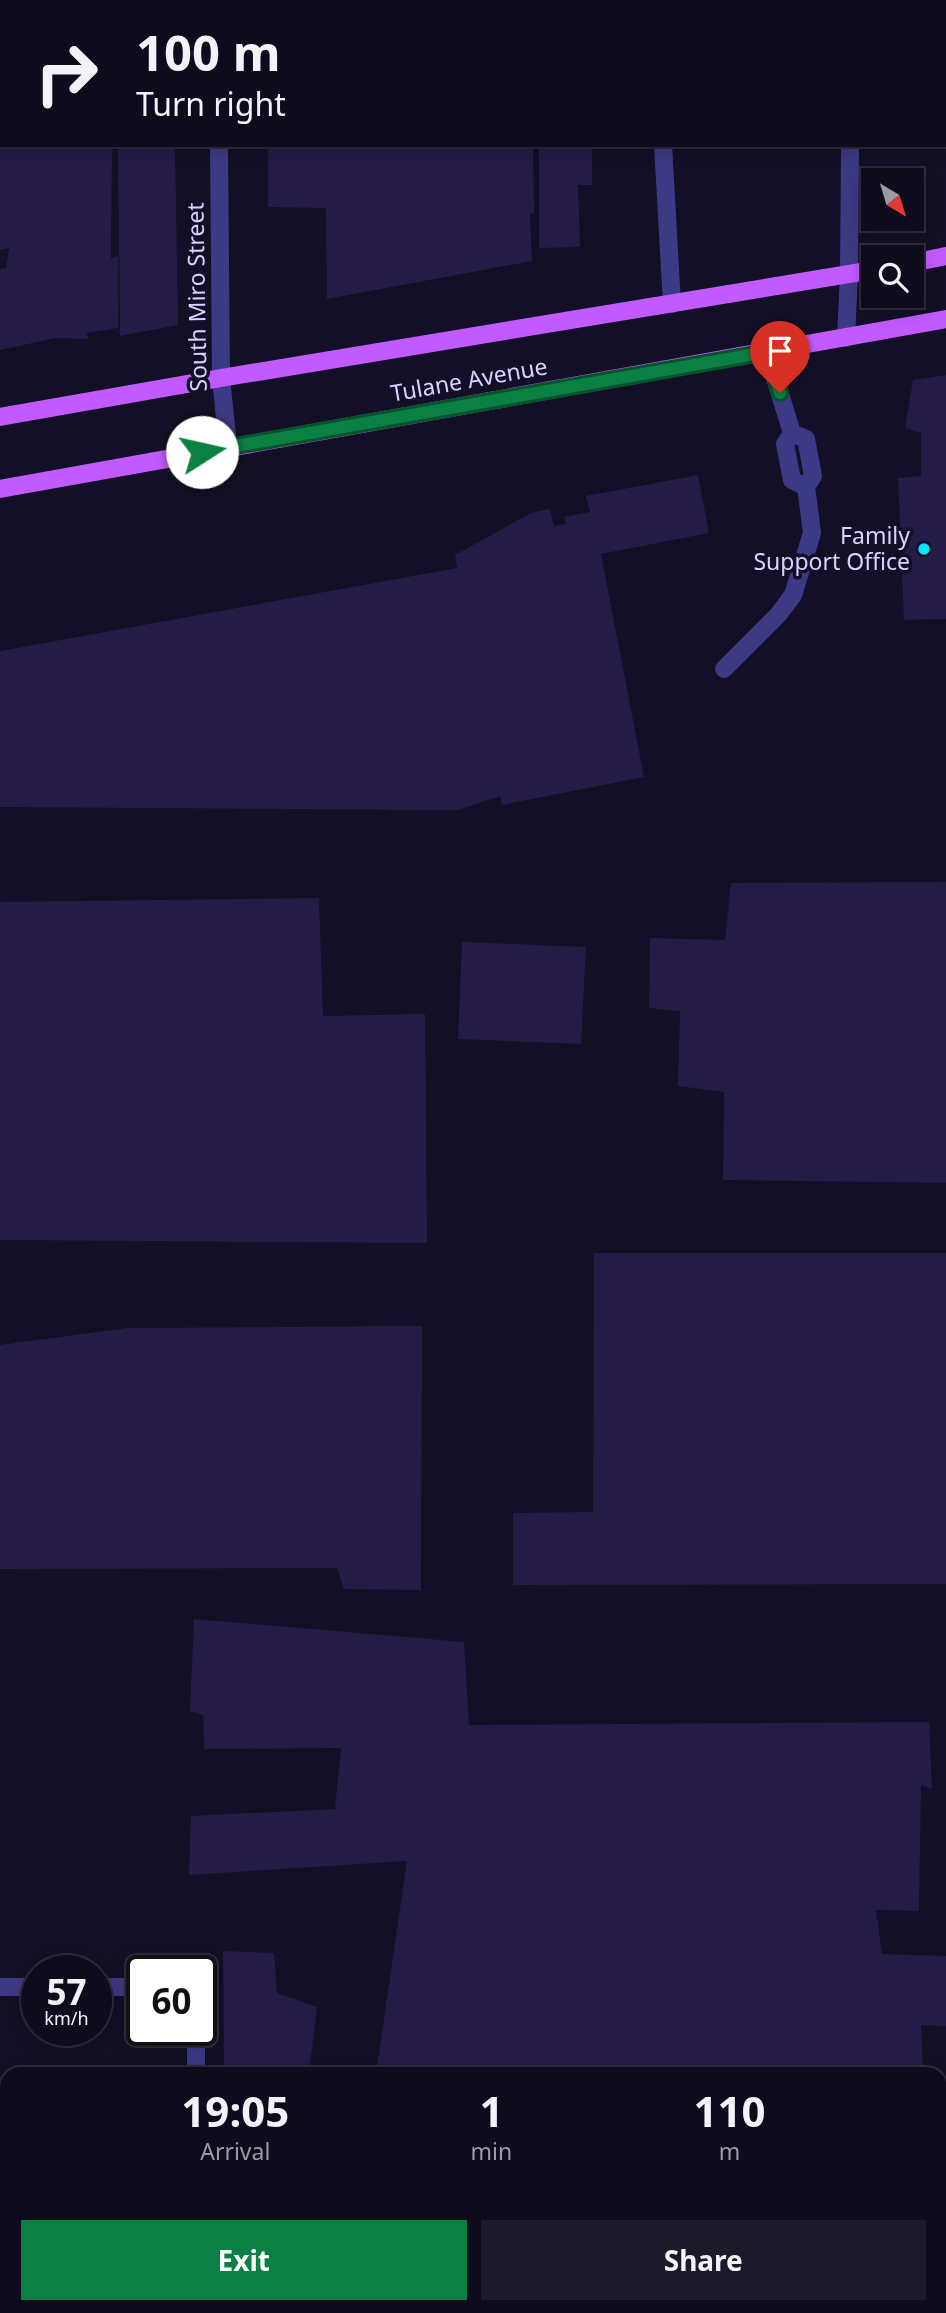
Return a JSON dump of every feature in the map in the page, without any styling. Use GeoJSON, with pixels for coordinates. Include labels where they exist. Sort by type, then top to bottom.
{"type":"FeatureCollection","features":[{"type":"Feature","properties":{"kind":"main road"},"geometry":{"type":"LineString","coordinates":[[924,261],[946,256]]}},
{"type":"Feature","properties":{"kind":"main road","name":"Tulane Avenue"},"geometry":{"type":"LineString","coordinates":[[0,417],[861,272]]}},
{"type":"Feature","properties":{"kind":"main road","name":"Tulane Avenue"},"geometry":{"type":"LineString","coordinates":[[0,489],[946,319]]}},
{"type":"Feature","properties":{"kind":"street","name":"South Miro Street"},"geometry":{"type":"LineString","coordinates":[[219,147],[221,378],[228,447]]}},
{"type":"Feature","properties":{"kind":"street"},"geometry":{"type":"LineString","coordinates":[[663,147],[672,304]]}},
{"type":"Feature","properties":{"kind":"street"},"geometry":{"type":"LineString","coordinates":[[846,338],[850,147]]}},
{"type":"Feature","properties":{"kind":"street"},"geometry":{"type":"LineString","coordinates":[[724,669],[778,615],[793,595],[812,533],[806,486],[813,476],[806,439],[792,433],[767,352]]}},
{"type":"Feature","properties":{"kind":"street"},"geometry":{"type":"LineString","coordinates":[[0,1987],[21,1987]]}},
{"type":"Feature","properties":{"kind":"street"},"geometry":{"type":"LineString","coordinates":[[196,2046],[196,2067]]}},
{"type":"Feature","properties":{"kind":"building"},"geometry":{"type":"Polygon","coordinates":[[[0,147],[112,147],[111,258],[118,256],[118,328],[86,333],[89,339],[56,338],[0,350],[0,269],[6,268],[9,248],[0,250],[0,147]]]}},
{"type":"Feature","properties":{"kind":"building"},"geometry":{"type":"Polygon","coordinates":[[[118,147],[175,147],[178,325],[120,336],[118,147]]]}},
{"type":"Feature","properties":{"kind":"building"},"geometry":{"type":"Polygon","coordinates":[[[268,147],[533,147],[534,213],[530,214],[532,261],[327,299],[326,208],[268,207],[268,147]]]}},
{"type":"Feature","properties":{"kind":"building"},"geometry":{"type":"Polygon","coordinates":[[[539,147],[592,147],[592,185],[578,185],[580,247],[539,248],[539,147]]]}},
{"type":"Feature","properties":{"kind":"building","name":"Family Support Office"},"geometry":{"type":"Polygon","coordinates":[[[946,375],[946,619],[904,620],[898,478],[921,476],[921,433],[905,428],[913,380],[946,375]]]}},
{"type":"Feature","properties":{"kind":"building"},"geometry":{"type":"Polygon","coordinates":[[[698,475],[709,533],[601,554],[644,777],[502,805],[500,796],[458,810],[0,807],[0,651],[457,568],[455,555],[531,513],[550,509],[554,526],[566,524],[564,517],[590,512],[586,496],[698,475]]]}},
{"type":"Feature","properties":{"kind":"building"},"geometry":{"type":"Polygon","coordinates":[[[946,882],[946,1183],[723,1180],[724,1092],[678,1086],[680,1011],[649,1008],[650,938],[725,940],[731,883],[946,882]]]}},
{"type":"Feature","properties":{"kind":"building"},"geometry":{"type":"Polygon","coordinates":[[[319,898],[323,1016],[425,1014],[427,1243],[0,1240],[0,902],[319,898]]]}},
{"type":"Feature","properties":{"kind":"building"},"geometry":{"type":"Polygon","coordinates":[[[462,942],[586,947],[581,1044],[458,1039],[462,942]]]}},
{"type":"Feature","properties":{"kind":"building"},"geometry":{"type":"Polygon","coordinates":[[[594,1253],[946,1253],[946,1584],[513,1585],[513,1513],[593,1512],[594,1253]]]}},
{"type":"Feature","properties":{"kind":"building"},"geometry":{"type":"Polygon","coordinates":[[[422,1326],[421,1590],[344,1589],[337,1568],[0,1569],[0,1345],[127,1328],[422,1326]]]}},
{"type":"Feature","properties":{"kind":"building"},"geometry":{"type":"Polygon","coordinates":[[[194,1619],[464,1642],[469,1725],[929,1722],[932,1789],[921,1785],[919,1911],[876,1910],[882,1954],[946,1956],[946,2026],[921,2025],[923,2067],[377,2067],[407,1861],[189,1875],[191,1816],[335,1809],[341,1748],[204,1749],[203,1715],[190,1711],[194,1619]]]}},
{"type":"Feature","properties":{"kind":"building"},"geometry":{"type":"Polygon","coordinates":[[[223,1951],[274,1953],[277,1993],[317,2007],[310,2067],[224,2067],[223,1951]]]}},
{"type":"Feature","properties":{"kind":"place","name":"Family Support Office"},"geometry":{"type":"Point","coordinates":[924,549]}},
{"type":"Feature","properties":{"kind":"route"},"geometry":{"type":"LineString","coordinates":[[202,452],[767,352],[780,393]]}}]}
